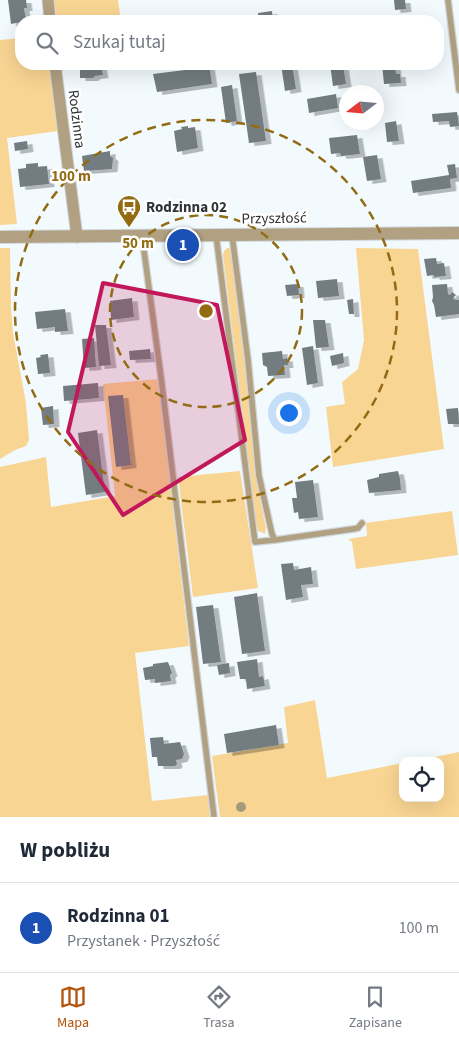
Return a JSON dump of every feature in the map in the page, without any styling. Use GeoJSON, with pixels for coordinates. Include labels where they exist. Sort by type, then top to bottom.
{"type":"FeatureCollection","features":[{"type":"Feature","properties":{"kind":"street"},"geometry":{"type":"LineString","coordinates":[[48,0],[49,15]]}},
{"type":"Feature","properties":{"kind":"street","name":"Rodzinna"},"geometry":{"type":"LineString","coordinates":[[56,70],[77,236]]}},
{"type":"Feature","properties":{"kind":"street","name":"Przyszłość"},"geometry":{"type":"LineString","coordinates":[[0,237],[459,234]]}},
{"type":"Feature","properties":{"kind":"lane"},"geometry":{"type":"LineString","coordinates":[[448,0],[459,90]]}},
{"type":"Feature","properties":{"kind":"lane"},"geometry":{"type":"LineString","coordinates":[[216,235],[255,542],[353,529],[358,528],[362,523]]}},
{"type":"Feature","properties":{"kind":"lane"},"geometry":{"type":"LineString","coordinates":[[232,235],[248,360],[259,476],[269,524],[275,540]]}},
{"type":"Feature","properties":{"kind":"lane"},"geometry":{"type":"LineString","coordinates":[[142,236],[161,377],[214,817]]}},
{"type":"Feature","properties":{"kind":"highlighted area"},"geometry":{"type":"Polygon","coordinates":[[[103,283],[217,305],[245,440],[123,515],[68,432],[103,283]]]}},
{"type":"Feature","properties":{"kind":"shaded area"},"geometry":{"type":"Polygon","coordinates":[[[54,0],[118,0],[120,15],[56,15],[54,0]]]}},
{"type":"Feature","properties":{"kind":"shaded area"},"geometry":{"type":"Polygon","coordinates":[[[15,39],[15,70],[51,70],[58,131],[7,138],[17,224],[0,225],[0,40],[15,39]]]}},
{"type":"Feature","properties":{"kind":"shaded area"},"geometry":{"type":"Polygon","coordinates":[[[0,248],[10,248],[13,333],[26,403],[29,440],[26,446],[0,459],[0,248]]]}},
{"type":"Feature","properties":{"kind":"shaded area"},"geometry":{"type":"Polygon","coordinates":[[[227,248],[231,248],[257,475],[266,528],[265,534],[258,531],[256,525],[223,255],[227,248]]]}},
{"type":"Feature","properties":{"kind":"shaded area"},"geometry":{"type":"Polygon","coordinates":[[[356,248],[418,249],[444,449],[333,467],[326,407],[345,404],[342,382],[358,369],[364,340],[356,248]]]}},
{"type":"Feature","properties":{"kind":"shaded area"},"geometry":{"type":"Polygon","coordinates":[[[158,379],[189,646],[135,653],[152,801],[208,795],[210,817],[0,817],[0,467],[46,457],[51,507],[115,496],[103,384],[158,379]]]}},
{"type":"Feature","properties":{"kind":"shaded area"},"geometry":{"type":"Polygon","coordinates":[[[240,471],[258,588],[193,597],[178,477],[240,471]]]}},
{"type":"Feature","properties":{"kind":"shaded area"},"geometry":{"type":"Polygon","coordinates":[[[452,511],[458,555],[356,569],[352,542],[348,539],[367,536],[366,523],[452,511]]]}},
{"type":"Feature","properties":{"kind":"shaded area"},"geometry":{"type":"Polygon","coordinates":[[[315,700],[327,778],[399,764],[399,802],[444,802],[444,757],[435,757],[459,752],[459,817],[220,817],[212,756],[288,743],[284,707],[315,700]]]}},
{"type":"Feature","properties":{"kind":"building"},"geometry":{"type":"Polygon","coordinates":[[[8,0],[26,0],[27,8],[24,8],[25,15],[15,15],[15,23],[11,24],[8,0]]]}},
{"type":"Feature","properties":{"kind":"building"},"geometry":{"type":"Polygon","coordinates":[[[394,0],[405,0],[406,9],[395,10],[394,0]]]}},
{"type":"Feature","properties":{"kind":"building"},"geometry":{"type":"Polygon","coordinates":[[[272,11],[272,15],[258,15],[258,13],[272,11]]]}},
{"type":"Feature","properties":{"kind":"building"},"geometry":{"type":"Polygon","coordinates":[[[80,70],[102,70],[103,75],[93,78],[80,78],[80,70]]]}},
{"type":"Feature","properties":{"kind":"building"},"geometry":{"type":"Polygon","coordinates":[[[185,70],[210,70],[212,84],[157,92],[153,74],[185,70]]]}},
{"type":"Feature","properties":{"kind":"building"},"geometry":{"type":"Polygon","coordinates":[[[282,70],[293,70],[296,89],[285,91],[282,70]]]}},
{"type":"Feature","properties":{"kind":"building"},"geometry":{"type":"Polygon","coordinates":[[[331,70],[344,70],[346,84],[333,86],[331,70]]]}},
{"type":"Feature","properties":{"kind":"building"},"geometry":{"type":"Polygon","coordinates":[[[383,70],[396,70],[396,74],[400,74],[401,83],[384,84],[383,70]]]}},
{"type":"Feature","properties":{"kind":"building"},"geometry":{"type":"Polygon","coordinates":[[[256,72],[266,141],[249,143],[239,74],[256,72]]]}},
{"type":"Feature","properties":{"kind":"building"},"geometry":{"type":"Polygon","coordinates":[[[232,85],[237,121],[226,123],[221,87],[232,85]]]}},
{"type":"Feature","properties":{"kind":"building"},"geometry":{"type":"Polygon","coordinates":[[[336,94],[338,108],[309,113],[307,99],[336,94]]]}},
{"type":"Feature","properties":{"kind":"building"},"geometry":{"type":"Polygon","coordinates":[[[457,112],[459,126],[450,127],[449,121],[433,122],[432,114],[457,112]]]}},
{"type":"Feature","properties":{"kind":"building"},"geometry":{"type":"Polygon","coordinates":[[[396,121],[399,141],[387,142],[385,123],[396,121]]]}},
{"type":"Feature","properties":{"kind":"building"},"geometry":{"type":"Polygon","coordinates":[[[188,126],[188,128],[195,127],[198,148],[177,152],[174,131],[188,126]]]}},
{"type":"Feature","properties":{"kind":"building"},"geometry":{"type":"Polygon","coordinates":[[[357,135],[360,154],[341,156],[340,153],[331,154],[329,138],[357,135]]]}},
{"type":"Feature","properties":{"kind":"building"},"geometry":{"type":"Polygon","coordinates":[[[27,141],[28,149],[15,151],[14,143],[27,141]]]}},
{"type":"Feature","properties":{"kind":"building"},"geometry":{"type":"Polygon","coordinates":[[[110,151],[110,156],[113,158],[112,169],[84,171],[82,156],[110,151]]]}},
{"type":"Feature","properties":{"kind":"building"},"geometry":{"type":"Polygon","coordinates":[[[377,155],[381,179],[367,181],[363,157],[377,155]]]}},
{"type":"Feature","properties":{"kind":"building"},"geometry":{"type":"Polygon","coordinates":[[[38,163],[38,167],[47,166],[49,184],[20,187],[18,169],[26,168],[26,164],[38,163]]]}},
{"type":"Feature","properties":{"kind":"building"},"geometry":{"type":"Polygon","coordinates":[[[455,164],[457,178],[450,179],[451,188],[413,193],[411,181],[449,175],[447,165],[455,164]]]}},
{"type":"Feature","properties":{"kind":"building"},"geometry":{"type":"Polygon","coordinates":[[[436,258],[437,264],[444,263],[446,276],[427,276],[424,259],[436,258]]]}},
{"type":"Feature","properties":{"kind":"building"},"geometry":{"type":"Polygon","coordinates":[[[337,279],[339,296],[318,298],[316,281],[337,279]]]}},
{"type":"Feature","properties":{"kind":"building"},"geometry":{"type":"Polygon","coordinates":[[[298,284],[299,295],[287,296],[285,285],[298,284]]]}},
{"type":"Feature","properties":{"kind":"building"},"geometry":{"type":"Polygon","coordinates":[[[447,284],[448,294],[450,295],[452,292],[456,295],[453,298],[459,300],[459,314],[436,317],[432,301],[432,285],[447,284]]]}},
{"type":"Feature","properties":{"kind":"building"},"geometry":{"type":"Polygon","coordinates":[[[132,298],[134,317],[111,320],[110,301],[132,298]]]}},
{"type":"Feature","properties":{"kind":"building"},"geometry":{"type":"Polygon","coordinates":[[[353,299],[354,314],[349,314],[347,300],[353,299]]]}},
{"type":"Feature","properties":{"kind":"building"},"geometry":{"type":"Polygon","coordinates":[[[65,309],[68,331],[55,332],[55,327],[37,329],[35,312],[65,309]]]}},
{"type":"Feature","properties":{"kind":"building"},"geometry":{"type":"Polygon","coordinates":[[[313,320],[325,320],[329,347],[316,348],[313,320]]]}},
{"type":"Feature","properties":{"kind":"building"},"geometry":{"type":"Polygon","coordinates":[[[95,325],[106,325],[111,365],[99,366],[95,325]]]}},
{"type":"Feature","properties":{"kind":"building"},"geometry":{"type":"Polygon","coordinates":[[[94,338],[96,367],[84,368],[82,339],[94,338]]]}},
{"type":"Feature","properties":{"kind":"building"},"geometry":{"type":"Polygon","coordinates":[[[313,346],[318,383],[307,385],[302,348],[313,346]]]}},
{"type":"Feature","properties":{"kind":"building"},"geometry":{"type":"Polygon","coordinates":[[[150,349],[151,359],[130,360],[129,351],[150,349]]]}},
{"type":"Feature","properties":{"kind":"building"},"geometry":{"type":"Polygon","coordinates":[[[282,351],[283,359],[287,358],[288,365],[284,365],[285,375],[268,376],[267,367],[263,365],[262,353],[282,351]]]}},
{"type":"Feature","properties":{"kind":"building"},"geometry":{"type":"Polygon","coordinates":[[[343,353],[344,363],[332,366],[330,356],[343,353]]]}},
{"type":"Feature","properties":{"kind":"building"},"geometry":{"type":"Polygon","coordinates":[[[48,354],[50,373],[38,374],[36,358],[41,357],[40,355],[48,354]]]}},
{"type":"Feature","properties":{"kind":"building"},"geometry":{"type":"Polygon","coordinates":[[[98,383],[99,398],[64,401],[63,386],[98,383]]]}},
{"type":"Feature","properties":{"kind":"building"},"geometry":{"type":"Polygon","coordinates":[[[123,395],[131,465],[116,467],[108,396],[123,395]]]}},
{"type":"Feature","properties":{"kind":"building"},"geometry":{"type":"Polygon","coordinates":[[[53,406],[54,424],[43,425],[41,408],[53,406]]]}},
{"type":"Feature","properties":{"kind":"building"},"geometry":{"type":"Polygon","coordinates":[[[458,408],[459,424],[448,424],[446,409],[458,408]]]}},
{"type":"Feature","properties":{"kind":"building"},"geometry":{"type":"Polygon","coordinates":[[[97,430],[105,492],[86,495],[78,433],[97,430]]]}},
{"type":"Feature","properties":{"kind":"building"},"geometry":{"type":"Polygon","coordinates":[[[398,471],[401,490],[369,493],[367,480],[379,477],[379,474],[398,471]]]}},
{"type":"Feature","properties":{"kind":"building"},"geometry":{"type":"Polygon","coordinates":[[[313,480],[318,517],[299,519],[298,512],[294,513],[292,498],[297,498],[295,482],[313,480]]]}},
{"type":"Feature","properties":{"kind":"building"},"geometry":{"type":"Polygon","coordinates":[[[293,563],[294,570],[311,567],[313,584],[301,585],[303,597],[286,600],[281,564],[293,563]]]}},
{"type":"Feature","properties":{"kind":"building"},"geometry":{"type":"Polygon","coordinates":[[[257,593],[265,651],[242,654],[234,597],[257,593]]]}},
{"type":"Feature","properties":{"kind":"building"},"geometry":{"type":"Polygon","coordinates":[[[213,605],[221,662],[203,664],[196,607],[213,605]]]}},
{"type":"Feature","properties":{"kind":"building"},"geometry":{"type":"Polygon","coordinates":[[[257,659],[259,677],[263,676],[265,686],[247,689],[246,679],[240,679],[237,662],[257,659]]]}},
{"type":"Feature","properties":{"kind":"building"},"geometry":{"type":"Polygon","coordinates":[[[168,662],[172,673],[170,675],[171,681],[155,683],[155,679],[145,680],[143,668],[153,666],[153,664],[168,662]]]}},
{"type":"Feature","properties":{"kind":"building"},"geometry":{"type":"Polygon","coordinates":[[[229,663],[230,673],[219,675],[217,665],[229,663]]]}},
{"type":"Feature","properties":{"kind":"building"},"geometry":{"type":"Polygon","coordinates":[[[276,725],[279,745],[227,753],[224,734],[276,725]]]}},
{"type":"Feature","properties":{"kind":"building"},"geometry":{"type":"Polygon","coordinates":[[[163,737],[164,744],[180,742],[184,754],[182,759],[176,760],[177,764],[175,766],[158,766],[157,757],[152,757],[150,738],[163,737]]]}},
{"type":"Feature","properties":{"kind":"place","name":"Rodzinna 02"},"geometry":{"type":"Point","coordinates":[129,228]}},
{"type":"Feature","properties":{"kind":"place","name":"Rodzinna 01"},"geometry":{"type":"Point","coordinates":[183,245]}}]}
